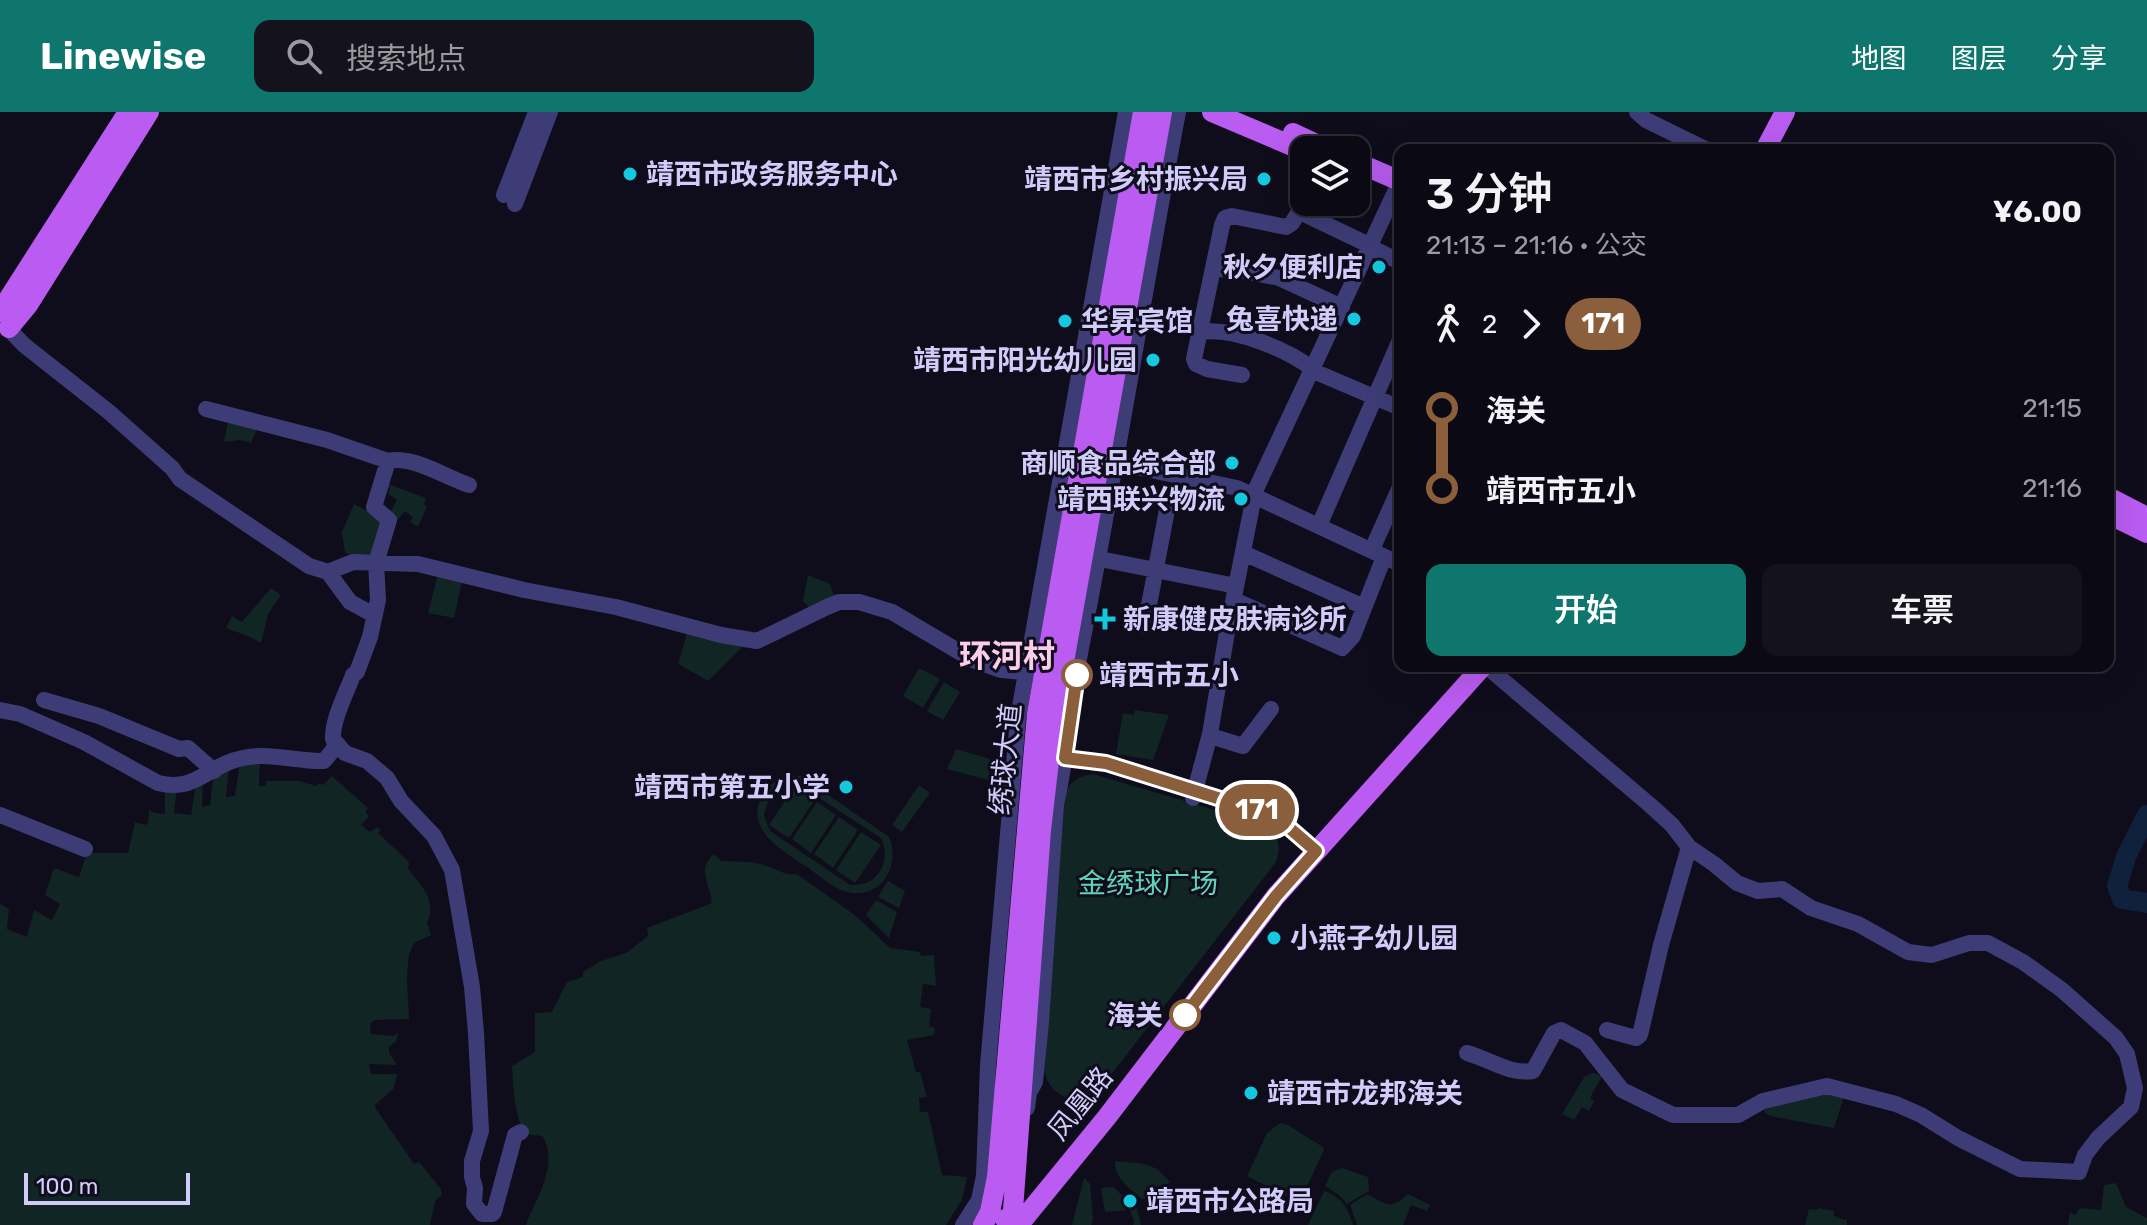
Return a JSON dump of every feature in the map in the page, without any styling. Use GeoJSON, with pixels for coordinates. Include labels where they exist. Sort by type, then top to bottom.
{"type":"FeatureCollection","features":[{"type":"Feature","properties":{"kind":"main road"},"geometry":{"type":"LineString","coordinates":[[3,320],[128,112]]}},
{"type":"Feature","properties":{"kind":"main road"},"geometry":{"type":"LineString","coordinates":[[3,320],[28,305],[149,112]]}},
{"type":"Feature","properties":{"kind":"main road"},"geometry":{"type":"LineString","coordinates":[[1212,112],[1290,145]]}},
{"type":"Feature","properties":{"kind":"main road"},"geometry":{"type":"LineString","coordinates":[[1247,112],[1299,136]]}},
{"type":"Feature","properties":{"kind":"main road"},"geometry":{"type":"LineString","coordinates":[[1758,144],[1774,112]]}},
{"type":"Feature","properties":{"kind":"main road"},"geometry":{"type":"LineString","coordinates":[[1768,144],[1785,112]]}},
{"type":"Feature","properties":{"kind":"main road","name":"绣球大道"},"geometry":{"type":"LineString","coordinates":[[989,1212],[1037,714],[1140,115]]}},
{"type":"Feature","properties":{"kind":"main road","name":"绣球大道"},"geometry":{"type":"LineString","coordinates":[[1018,1217],[1041,830],[1049,756],[1066,643],[1095,556],[1100,358],[1135,264],[1140,115]]}},
{"type":"Feature","properties":{"kind":"main road"},"geometry":{"type":"LineString","coordinates":[[1370,171],[1394,187]]}},
{"type":"Feature","properties":{"kind":"main road"},"geometry":{"type":"LineString","coordinates":[[1370,179],[1394,188]]}},
{"type":"Feature","properties":{"kind":"main road"},"geometry":{"type":"LineString","coordinates":[[2114,500],[2147,517]]}},
{"type":"Feature","properties":{"kind":"main road"},"geometry":{"type":"LineString","coordinates":[[2114,517],[2147,533]]}},
{"type":"Feature","properties":{"kind":"main road","name":"凤凰路"},"geometry":{"type":"LineString","coordinates":[[1018,1217],[1107,1117],[1310,850],[1469,672]]}},
{"type":"Feature","properties":{"kind":"main road","name":"凤凰路"},"geometry":{"type":"LineString","coordinates":[[1310,850],[1479,672]]}},
{"type":"Feature","properties":{"kind":"main road"},"geometry":{"type":"LineString","coordinates":[[989,1212],[1018,1217]]}},
{"type":"Feature","properties":{"kind":"street"},"geometry":{"type":"LineString","coordinates":[[536,112],[509,200],[550,112]]}},
{"type":"Feature","properties":{"kind":"street"},"geometry":{"type":"LineString","coordinates":[[1018,1217],[1027,1103],[1035,1082],[1041,1022],[1056,804],[1095,556],[1118,458],[1178,112]]}},
{"type":"Feature","properties":{"kind":"street"},"geometry":{"type":"LineString","coordinates":[[1637,112],[1646,120],[1695,144]]}},
{"type":"Feature","properties":{"kind":"street"},"geometry":{"type":"LineString","coordinates":[[963,1225],[979,1200],[984,1176],[988,1065],[1012,762],[1024,672],[1050,533],[1100,358],[1101,250],[1140,115]]}},
{"type":"Feature","properties":{"kind":"street"},"geometry":{"type":"LineString","coordinates":[[1198,796],[1236,586],[1258,496],[1394,201]]}},
{"type":"Feature","properties":{"kind":"street"},"geometry":{"type":"LineString","coordinates":[[1242,375],[1207,369],[1196,364],[1194,355],[1222,225],[1225,218],[1232,216],[1284,228],[1296,216]]}},
{"type":"Feature","properties":{"kind":"street"},"geometry":{"type":"LineString","coordinates":[[1318,216],[1394,259]]}},
{"type":"Feature","properties":{"kind":"street"},"geometry":{"type":"LineString","coordinates":[[1101,250],[1121,236]]}},
{"type":"Feature","properties":{"kind":"street"},"geometry":{"type":"LineString","coordinates":[[1135,264],[1156,244]]}},
{"type":"Feature","properties":{"kind":"street"},"geometry":{"type":"LineString","coordinates":[[1315,371],[1372,247]]}},
{"type":"Feature","properties":{"kind":"street"},"geometry":{"type":"LineString","coordinates":[[1214,269],[1239,270],[1279,278],[1342,307]]}},
{"type":"Feature","properties":{"kind":"street"},"geometry":{"type":"LineString","coordinates":[[3,320],[24,345],[109,412],[172,468],[180,479],[309,566],[328,572],[350,602],[374,615]]}},
{"type":"Feature","properties":{"kind":"street"},"geometry":{"type":"LineString","coordinates":[[1200,332],[1250,338],[1394,405]]}},
{"type":"Feature","properties":{"kind":"street"},"geometry":{"type":"LineString","coordinates":[[1100,358],[1136,349]]}},
{"type":"Feature","properties":{"kind":"street"},"geometry":{"type":"LineString","coordinates":[[1321,521],[1394,354]]}},
{"type":"Feature","properties":{"kind":"street"},"geometry":{"type":"LineString","coordinates":[[206,409],[327,440],[388,461],[409,462],[469,485]]}},
{"type":"Feature","properties":{"kind":"street"},"geometry":{"type":"LineString","coordinates":[[1099,477],[1118,458]]}},
{"type":"Feature","properties":{"kind":"street"},"geometry":{"type":"LineString","coordinates":[[1118,458],[1237,488],[1321,521],[1386,553]]}},
{"type":"Feature","properties":{"kind":"street"},"geometry":{"type":"LineString","coordinates":[[388,461],[374,503],[376,510],[389,520],[376,563],[378,600],[370,637],[339,708],[333,732],[336,743],[345,753],[373,765],[387,778],[401,801],[434,836],[452,870],[475,1017],[481,1131],[472,1161],[472,1177],[474,1204],[482,1214],[494,1212],[513,1138],[521,1132]]}},
{"type":"Feature","properties":{"kind":"street"},"geometry":{"type":"LineString","coordinates":[[1258,496],[1386,553]]}},
{"type":"Feature","properties":{"kind":"street"},"geometry":{"type":"LineString","coordinates":[[1198,796],[1217,738],[1258,496]]}},
{"type":"Feature","properties":{"kind":"street"},"geometry":{"type":"LineString","coordinates":[[1145,626],[1167,510]]}},
{"type":"Feature","properties":{"kind":"street"},"geometry":{"type":"LineString","coordinates":[[1241,603],[1337,648],[1346,646],[1353,636],[1386,553],[1394,515]]}},
{"type":"Feature","properties":{"kind":"street"},"geometry":{"type":"LineString","coordinates":[[1050,533],[1070,521]]}},
{"type":"Feature","properties":{"kind":"street"},"geometry":{"type":"LineString","coordinates":[[1095,556],[1236,586]]}},
{"type":"Feature","properties":{"kind":"street"},"geometry":{"type":"LineString","coordinates":[[1250,556],[1364,607]]}},
{"type":"Feature","properties":{"kind":"street"},"geometry":{"type":"LineString","coordinates":[[328,572],[353,562],[418,564],[757,641],[839,602],[859,602],[898,615],[973,660],[1001,670],[1024,672]]}},
{"type":"Feature","properties":{"kind":"street"},"geometry":{"type":"LineString","coordinates":[[1066,643],[1087,622]]}},
{"type":"Feature","properties":{"kind":"street"},"geometry":{"type":"LineString","coordinates":[[1467,1053],[1512,1071],[1533,1071],[1554,1033],[1561,1030],[1585,1043],[1622,1090],[1673,1115],[1738,1115],[1763,1101],[1827,1086],[1896,1104],[2008,1164],[2033,1172],[2079,1172],[2085,1155],[2098,1138],[2131,1107],[2135,1088],[2127,1054],[2116,1038],[2051,981],[2009,953],[1980,942],[1932,955],[1908,952],[1858,924],[1811,908],[1782,889],[1758,891],[1737,883],[1689,847],[1672,825],[1650,805],[1492,672]]}},
{"type":"Feature","properties":{"kind":"street"},"geometry":{"type":"LineString","coordinates":[[44,700],[99,716],[179,749],[188,748],[214,771]]}},
{"type":"Feature","properties":{"kind":"street"},"geometry":{"type":"LineString","coordinates":[[1217,738],[1243,746],[1271,709]]}},
{"type":"Feature","properties":{"kind":"street"},"geometry":{"type":"LineString","coordinates":[[0,710],[20,714],[84,742],[169,786],[186,784],[235,760],[257,756],[324,761],[336,743]]}},
{"type":"Feature","properties":{"kind":"street"},"geometry":{"type":"LineString","coordinates":[[1065,762],[1106,769],[1269,815],[1286,825],[1310,850]]}},
{"type":"Feature","properties":{"kind":"street"},"geometry":{"type":"LineString","coordinates":[[0,815],[85,849]]}},
{"type":"Feature","properties":{"kind":"street"},"geometry":{"type":"LineString","coordinates":[[1607,1030],[1636,1038],[1640,1035],[1689,847]]}},
{"type":"Feature","properties":{"kind":"street"},"geometry":{"type":"LineString","coordinates":[[999,939],[1018,922]]}},
{"type":"Feature","properties":{"kind":"green space"},"geometry":{"type":"Polygon","coordinates":[[[229,417],[258,427],[251,443],[240,440],[224,442],[229,417]]]}},
{"type":"Feature","properties":{"kind":"green space"},"geometry":{"type":"Polygon","coordinates":[[[385,483],[426,498],[424,505],[427,506],[418,527],[410,522],[413,517],[405,511],[394,524],[389,514],[397,500],[388,494],[390,488],[383,485],[385,483]]]}},
{"type":"Feature","properties":{"kind":"green space"},"geometry":{"type":"Polygon","coordinates":[[[354,504],[383,519],[371,554],[345,552],[342,532],[354,504]]]}},
{"type":"Feature","properties":{"kind":"green space"},"geometry":{"type":"Polygon","coordinates":[[[438,574],[462,581],[454,618],[428,613],[438,574]]]}},
{"type":"Feature","properties":{"kind":"green space"},"geometry":{"type":"Polygon","coordinates":[[[808,575],[830,584],[835,598],[810,608],[803,601],[808,575]]]}},
{"type":"Feature","properties":{"kind":"green space"},"geometry":{"type":"Polygon","coordinates":[[[271,588],[281,595],[268,614],[261,643],[226,628],[232,616],[242,622],[271,588]]]}},
{"type":"Feature","properties":{"kind":"green space"},"geometry":{"type":"Polygon","coordinates":[[[687,633],[743,646],[708,681],[678,664],[687,633]]]}},
{"type":"Feature","properties":{"kind":"green space"},"geometry":{"type":"Polygon","coordinates":[[[919,668],[940,679],[923,708],[903,696],[919,668]]]}},
{"type":"Feature","properties":{"kind":"green space"},"geometry":{"type":"Polygon","coordinates":[[[944,682],[960,692],[943,720],[927,711],[944,682]]]}},
{"type":"Feature","properties":{"kind":"green space"},"geometry":{"type":"Polygon","coordinates":[[[1135,710],[1169,715],[1153,760],[1116,754],[1123,713],[1134,715],[1135,710]]]}},
{"type":"Feature","properties":{"kind":"green space"},"geometry":{"type":"Polygon","coordinates":[[[956,749],[990,759],[989,780],[947,769],[956,749]]]}},
{"type":"Feature","properties":{"kind":"green space"},"geometry":{"type":"Polygon","coordinates":[[[260,758],[259,786],[266,786],[266,781],[299,781],[317,786],[318,783],[323,785],[332,776],[368,808],[365,812],[369,816],[361,825],[370,832],[377,827],[381,830],[378,833],[409,862],[408,869],[429,900],[427,923],[431,935],[414,943],[409,954],[409,1019],[374,1020],[370,1024],[371,1034],[393,1036],[398,1033],[396,1041],[389,1047],[389,1053],[397,1065],[369,1064],[371,1074],[397,1074],[394,1088],[375,1105],[376,1109],[414,1164],[419,1162],[441,1189],[442,1194],[435,1201],[430,1225],[0,1225],[0,904],[9,909],[7,929],[27,937],[34,910],[52,920],[60,904],[45,895],[54,868],[79,877],[87,853],[128,853],[135,822],[148,823],[149,810],[165,814],[165,789],[177,788],[174,813],[191,815],[196,785],[203,780],[202,807],[210,805],[213,777],[229,767],[226,797],[235,796],[240,762],[260,758]]]}},
{"type":"Feature","properties":{"kind":"green space","name":"金绣球广场"},"geometry":{"type":"Polygon","coordinates":[[[1093,774],[1259,823],[1274,834],[1279,849],[1276,862],[1107,1080],[1096,1092],[1080,1101],[1066,1098],[1055,1091],[1047,1080],[1044,1067],[1063,802],[1073,782],[1093,774]]]}},
{"type":"Feature","properties":{"kind":"green space"},"geometry":{"type":"Polygon","coordinates":[[[801,776],[889,837],[892,848],[890,869],[878,886],[859,893],[837,888],[779,848],[762,830],[758,807],[766,789],[775,782],[801,776]],[[796,783],[781,786],[769,798],[764,815],[770,831],[850,885],[868,882],[880,871],[885,856],[881,838],[796,783]]]}},
{"type":"Feature","properties":{"kind":"green space"},"geometry":{"type":"Polygon","coordinates":[[[919,785],[930,793],[902,832],[892,825],[919,785]]]}},
{"type":"Feature","properties":{"kind":"green space"},"geometry":{"type":"Polygon","coordinates":[[[794,787],[814,801],[789,838],[769,825],[794,787]]]}},
{"type":"Feature","properties":{"kind":"green space"},"geometry":{"type":"Polygon","coordinates":[[[817,802],[836,815],[811,853],[792,839],[817,802]]]}},
{"type":"Feature","properties":{"kind":"green space"},"geometry":{"type":"Polygon","coordinates":[[[839,817],[858,830],[833,868],[814,854],[839,817]]]}},
{"type":"Feature","properties":{"kind":"green space"},"geometry":{"type":"Polygon","coordinates":[[[861,832],[881,845],[855,883],[836,870],[861,832]]]}},
{"type":"Feature","properties":{"kind":"green space"},"geometry":{"type":"Polygon","coordinates":[[[714,854],[721,861],[755,863],[787,874],[797,874],[856,916],[890,948],[920,952],[921,956],[934,955],[936,986],[923,984],[920,1007],[931,1009],[929,1026],[935,1028],[934,1035],[907,1040],[927,1097],[919,1098],[920,1112],[928,1112],[942,1175],[967,1177],[962,1200],[946,1225],[526,1225],[544,1181],[548,1158],[542,1136],[529,1134],[520,1123],[512,1066],[535,1052],[535,1013],[552,1012],[567,982],[583,977],[583,972],[601,961],[626,953],[648,936],[647,928],[712,903],[705,871],[714,854]]]}},
{"type":"Feature","properties":{"kind":"green space"},"geometry":{"type":"Polygon","coordinates":[[[888,881],[905,891],[899,908],[878,897],[888,881]]]}},
{"type":"Feature","properties":{"kind":"green space"},"geometry":{"type":"Polygon","coordinates":[[[876,900],[897,912],[889,938],[866,915],[876,900]]]}},
{"type":"Feature","properties":{"kind":"green space"},"geometry":{"type":"Polygon","coordinates":[[[1593,1073],[1602,1076],[1590,1098],[1594,1101],[1589,1111],[1582,1107],[1574,1120],[1562,1114],[1585,1076],[1593,1073]]]}},
{"type":"Feature","properties":{"kind":"green space"},"geometry":{"type":"Polygon","coordinates":[[[1809,1091],[1844,1097],[1834,1128],[1770,1116],[1764,1112],[1766,1105],[1809,1091]]]}},
{"type":"Feature","properties":{"kind":"green space"},"geometry":{"type":"Polygon","coordinates":[[[1280,1123],[1324,1150],[1299,1199],[1288,1197],[1247,1176],[1267,1133],[1280,1123]]]}},
{"type":"Feature","properties":{"kind":"green space"},"geometry":{"type":"Polygon","coordinates":[[[1115,1161],[1152,1166],[1170,1182],[1142,1199],[1120,1178],[1115,1161]]]}},
{"type":"Feature","properties":{"kind":"green space"},"geometry":{"type":"Polygon","coordinates":[[[1342,1168],[1368,1177],[1369,1191],[1347,1204],[1325,1186],[1332,1172],[1342,1168]]]}},
{"type":"Feature","properties":{"kind":"green space"},"geometry":{"type":"Polygon","coordinates":[[[1084,1178],[1090,1184],[1093,1220],[1091,1225],[1072,1225],[1084,1178]]]}},
{"type":"Feature","properties":{"kind":"green space"},"geometry":{"type":"Polygon","coordinates":[[[2116,1183],[2126,1207],[2147,1218],[2147,1225],[2068,1225],[2070,1212],[2075,1215],[2080,1208],[2101,1210],[2104,1185],[2116,1183]]]}},
{"type":"Feature","properties":{"kind":"green space"},"geometry":{"type":"Polygon","coordinates":[[[1113,1187],[1137,1209],[1141,1225],[1133,1225],[1130,1210],[1105,1212],[1101,1188],[1113,1187]]]}},
{"type":"Feature","properties":{"kind":"green space"},"geometry":{"type":"Polygon","coordinates":[[[1324,1191],[1343,1204],[1353,1225],[1308,1225],[1324,1191]]]}},
{"type":"Feature","properties":{"kind":"green space"},"geometry":{"type":"Polygon","coordinates":[[[1367,1194],[1391,1204],[1408,1194],[1430,1205],[1427,1211],[1411,1205],[1403,1225],[1357,1225],[1350,1205],[1367,1194]]]}},
{"type":"Feature","properties":{"kind":"green space"},"geometry":{"type":"Polygon","coordinates":[[[1809,1209],[1834,1211],[1834,1216],[1845,1220],[1847,1218],[1847,1225],[1805,1225],[1809,1209]]]}},
{"type":"Feature","properties":{"kind":"waterway"},"geometry":{"type":"LineString","coordinates":[[2147,815],[2126,857],[2117,886],[2122,899],[2147,903]]}},
{"type":"Feature","properties":{"kind":"bus line","name":"171"},"geometry":{"type":"LineString","coordinates":[[1077,675],[1065,758],[1106,763],[1262,812],[1286,825],[1316,851],[1276,896],[1185,1015]]}},
{"type":"Feature","properties":{"kind":"place","name":"靖西市政务服务中心"},"geometry":{"type":"Point","coordinates":[630,174]}},
{"type":"Feature","properties":{"kind":"place","name":"靖西市乡村振兴局"},"geometry":{"type":"Point","coordinates":[1264,179]}},
{"type":"Feature","properties":{"kind":"place","name":"秋夕便利店"},"geometry":{"type":"Point","coordinates":[1379,267]}},
{"type":"Feature","properties":{"kind":"place","name":"兔喜快递"},"geometry":{"type":"Point","coordinates":[1354,319]}},
{"type":"Feature","properties":{"kind":"place","name":"华昇宾馆"},"geometry":{"type":"Point","coordinates":[1065,321]}},
{"type":"Feature","properties":{"kind":"place","name":"靖西市阳光幼儿园"},"geometry":{"type":"Point","coordinates":[1153,360]}},
{"type":"Feature","properties":{"kind":"place","name":"商顺食品综合部"},"geometry":{"type":"Point","coordinates":[1232,463]}},
{"type":"Feature","properties":{"kind":"place","name":"靖西联兴物流"},"geometry":{"type":"Point","coordinates":[1241,499]}},
{"type":"Feature","properties":{"kind":"place","name":"新康健皮肤病诊所"},"geometry":{"type":"Point","coordinates":[1105,619]}},
{"type":"Feature","properties":{"kind":"place","name":"靖西市五小"},"geometry":{"type":"Point","coordinates":[1077,675]}},
{"type":"Feature","properties":{"kind":"place","name":"靖西市第五小学"},"geometry":{"type":"Point","coordinates":[846,787]}},
{"type":"Feature","properties":{"kind":"place","name":"小燕子幼儿园"},"geometry":{"type":"Point","coordinates":[1274,938]}},
{"type":"Feature","properties":{"kind":"place","name":"海关"},"geometry":{"type":"Point","coordinates":[1185,1015]}},
{"type":"Feature","properties":{"kind":"place","name":"靖西市龙邦海关"},"geometry":{"type":"Point","coordinates":[1251,1093]}},
{"type":"Feature","properties":{"kind":"place","name":"靖西市公路局"},"geometry":{"type":"Point","coordinates":[1130,1201]}},
{"type":"Feature","properties":{"kind":"district","name":"环河村"},"geometry":{"type":"Point","coordinates":[1007,656]}}]}
